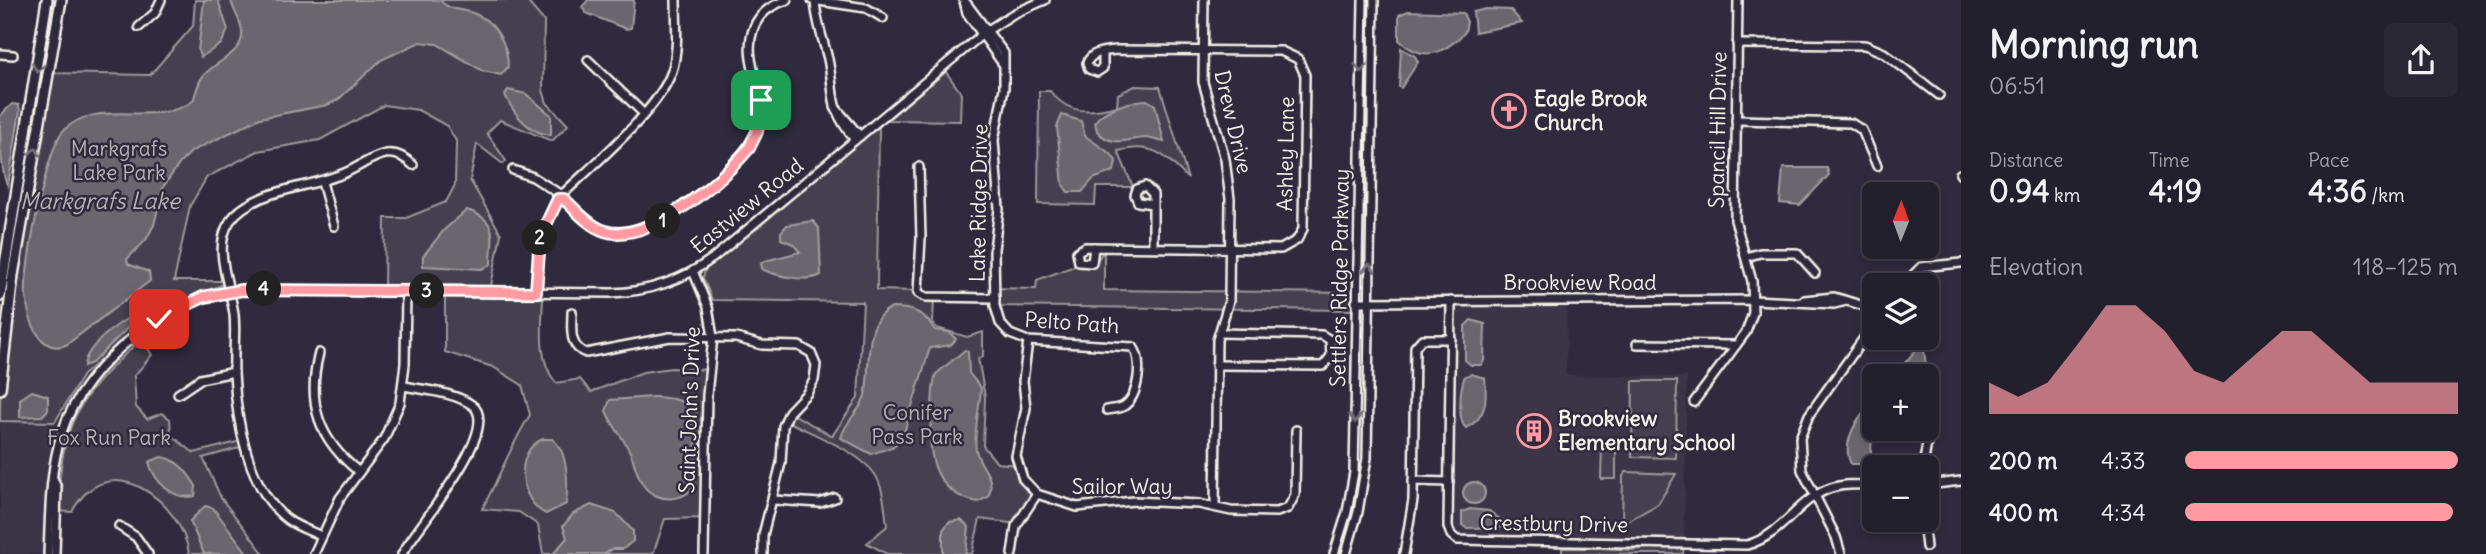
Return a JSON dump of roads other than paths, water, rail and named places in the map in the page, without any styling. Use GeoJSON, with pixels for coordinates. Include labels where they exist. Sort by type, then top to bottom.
{"type":"FeatureCollection","features":[{"type":"Feature","properties":{"kind":"main road"},"geometry":{"type":"LineString","coordinates":[[0,296],[47,0]]}},
{"type":"Feature","properties":{"kind":"main road"},"geometry":{"type":"LineString","coordinates":[[0,389],[13,275],[61,0]]}},
{"type":"Feature","properties":{"kind":"street"},"geometry":{"type":"LineString","coordinates":[[139,27],[155,13],[161,0]]}},
{"type":"Feature","properties":{"kind":"street"},"geometry":{"type":"LineString","coordinates":[[536,292],[540,237],[561,196],[643,113],[672,72],[676,0]]}},
{"type":"Feature","properties":{"kind":"street"},"geometry":{"type":"LineString","coordinates":[[513,170],[533,177],[602,230],[623,233],[640,230],[672,215],[743,155],[753,141],[760,121],[761,100],[750,42],[760,11],[787,0]]}},
{"type":"Feature","properties":{"kind":"street"},"geometry":{"type":"LineString","coordinates":[[857,138],[832,104],[828,61],[814,0],[866,8],[883,18]]}},
{"type":"Feature","properties":{"kind":"street","name":"Lake Ridge Drive"},"geometry":{"type":"LineString","coordinates":[[964,0],[967,13],[986,32],[1005,67],[994,140],[999,202],[994,249],[995,298]]}},
{"type":"Feature","properties":{"kind":"street","name":"Eastview Road"},"geometry":{"type":"LineString","coordinates":[[48,554],[50,488],[66,421],[96,374],[162,316],[197,299],[229,291],[634,292],[666,284],[694,271],[986,32],[1045,0]]}},
{"type":"Feature","properties":{"kind":"street","name":"Drew Drive"},"geometry":{"type":"LineString","coordinates":[[1204,0],[1204,91],[1230,184],[1229,301],[1219,333],[1216,365],[1215,507]]}},
{"type":"Feature","properties":{"kind":"street","name":"Settlers Ridge Parkway"},"geometry":{"type":"LineString","coordinates":[[1335,554],[1347,512],[1354,472],[1363,0]]}},
{"type":"Feature","properties":{"kind":"street","name":"Settlers Ridge Parkway"},"geometry":{"type":"LineString","coordinates":[[1346,554],[1358,512],[1367,458],[1374,0]]}},
{"type":"Feature","properties":{"kind":"street","name":"Spancil Hill Drive"},"geometry":{"type":"LineString","coordinates":[[1738,0],[1735,220],[1746,257],[1754,300]]}},
{"type":"Feature","properties":{"kind":"street"},"geometry":{"type":"LineString","coordinates":[[1737,44],[1865,45],[1884,53],[1939,95]]}},
{"type":"Feature","properties":{"kind":"street","name":"Ashley Lane"},"geometry":{"type":"LineString","coordinates":[[1094,247],[1281,249],[1300,237],[1303,229],[1304,71],[1298,59],[1286,52],[1103,52]]}},
{"type":"Feature","properties":{"kind":"street"},"geometry":{"type":"LineString","coordinates":[[0,54],[13,55]]}},
{"type":"Feature","properties":{"kind":"street"},"geometry":{"type":"LineString","coordinates":[[588,60],[643,113]]}},
{"type":"Feature","properties":{"kind":"street"},"geometry":{"type":"LineString","coordinates":[[1736,120],[1851,123],[1862,130],[1877,166]]}},
{"type":"Feature","properties":{"kind":"street"},"geometry":{"type":"LineString","coordinates":[[321,536],[289,521],[265,493],[245,442],[234,372],[234,324],[222,246],[232,218],[240,209],[259,200],[322,181],[382,153],[398,154],[413,165]]}},
{"type":"Feature","properties":{"kind":"street"},"geometry":{"type":"LineString","coordinates":[[919,167],[920,295],[995,298]]}},
{"type":"Feature","properties":{"kind":"street"},"geometry":{"type":"LineString","coordinates":[[322,181],[334,226]]}},
{"type":"Feature","properties":{"kind":"street"},"geometry":{"type":"LineString","coordinates":[[1153,204],[1153,247]]}},
{"type":"Feature","properties":{"kind":"street"},"geometry":{"type":"LineString","coordinates":[[1746,257],[1760,253],[1797,253],[1815,273]]}},
{"type":"Feature","properties":{"kind":"street"},"geometry":{"type":"LineString","coordinates":[[1915,273],[1921,267],[1961,263]]}},
{"type":"Feature","properties":{"kind":"street","name":"Saint John's Drive"},"geometry":{"type":"LineString","coordinates":[[694,271],[709,307],[713,337],[707,396],[704,554]]}},
{"type":"Feature","properties":{"kind":"street"},"geometry":{"type":"LineString","coordinates":[[314,554],[340,498],[390,429],[404,386],[406,291]]}},
{"type":"Feature","properties":{"kind":"street","name":"Brookview Road"},"geometry":{"type":"LineString","coordinates":[[1356,302],[1803,300],[1825,297],[1862,306]]}},
{"type":"Feature","properties":{"kind":"street","name":"Pelto Path"},"geometry":{"type":"LineString","coordinates":[[995,298],[997,315],[1004,328],[1016,337],[1028,341],[1124,344],[1133,347],[1138,357],[1133,394],[1123,406],[1107,410]]}},
{"type":"Feature","properties":{"kind":"street"},"geometry":{"type":"LineString","coordinates":[[1694,402],[1749,325],[1754,300]]}},
{"type":"Feature","properties":{"kind":"street","name":"Crestbury Drive"},"geometry":{"type":"LineString","coordinates":[[1451,301],[1449,531],[1460,541],[1747,544],[1760,541],[1781,528],[1814,496],[1839,485],[1862,485]]}},
{"type":"Feature","properties":{"kind":"street"},"geometry":{"type":"LineString","coordinates":[[572,312],[572,338],[578,349],[586,353],[607,351],[659,337],[713,337],[740,338],[762,345],[799,346],[814,359],[816,373],[812,386],[793,406],[784,422],[781,463],[774,500],[763,535],[763,554]]}},
{"type":"Feature","properties":{"kind":"street"},"geometry":{"type":"LineString","coordinates":[[1216,365],[1323,366],[1331,356],[1330,340],[1322,335],[1219,333]]}},
{"type":"Feature","properties":{"kind":"street"},"geometry":{"type":"LineString","coordinates":[[1404,554],[1413,481],[1415,347],[1422,339],[1451,339]]}},
{"type":"Feature","properties":{"kind":"street"},"geometry":{"type":"LineString","coordinates":[[1012,554],[1016,526],[1037,494],[1023,479],[1016,456],[1026,408],[1023,381],[1028,341]]}},
{"type":"Feature","properties":{"kind":"street"},"geometry":{"type":"LineString","coordinates":[[1841,554],[1836,537],[1802,470],[1799,453],[1804,425],[1862,341]]}},
{"type":"Feature","properties":{"kind":"street"},"geometry":{"type":"LineString","coordinates":[[1637,345],[1736,345]]}},
{"type":"Feature","properties":{"kind":"street"},"geometry":{"type":"LineString","coordinates":[[319,353],[316,387],[319,424],[332,447],[359,472]]}},
{"type":"Feature","properties":{"kind":"street"},"geometry":{"type":"LineString","coordinates":[[178,394],[200,379],[234,372]]}},
{"type":"Feature","properties":{"kind":"street"},"geometry":{"type":"LineString","coordinates":[[402,554],[411,537],[457,473],[480,424],[479,414],[472,405],[440,393],[404,386]]}},
{"type":"Feature","properties":{"kind":"street","name":"Sailor Way"},"geometry":{"type":"LineString","coordinates":[[1037,494],[1077,507],[1134,501],[1215,507],[1231,511],[1277,512],[1288,508],[1295,495],[1296,430]]}},
{"type":"Feature","properties":{"kind":"street"},"geometry":{"type":"LineString","coordinates":[[1925,455],[1927,443]]}},
{"type":"Feature","properties":{"kind":"street","name":"Eastview Road"},"geometry":{"type":"LineString","coordinates":[[53,478],[57,488],[55,554]]}},
{"type":"Feature","properties":{"kind":"street"},"geometry":{"type":"LineString","coordinates":[[1413,481],[1449,482]]}},
{"type":"Feature","properties":{"kind":"street"},"geometry":{"type":"LineString","coordinates":[[1939,484],[1961,481]]}},
{"type":"Feature","properties":{"kind":"street"},"geometry":{"type":"LineString","coordinates":[[774,500],[821,503],[835,498]]}},
{"type":"Feature","properties":{"kind":"street"},"geometry":{"type":"LineString","coordinates":[[119,526],[136,537],[148,554]]}},
{"type":"Feature","properties":{"kind":"street"},"geometry":{"type":"LineString","coordinates":[[1924,532],[1926,547]]}},
{"type":"Feature","properties":{"kind":"water"},"geometry":{"type":"Polygon","coordinates":[[[204,0],[218,0],[228,30],[221,44],[201,57],[198,51],[204,0]]]}},
{"type":"Feature","properties":{"kind":"water","name":"Markgrafs Lake"},"geometry":{"type":"Polygon","coordinates":[[[231,0],[440,0],[450,7],[479,15],[493,26],[505,49],[508,67],[501,75],[483,71],[437,44],[420,42],[381,60],[338,100],[327,105],[260,118],[192,151],[163,187],[154,225],[146,240],[127,259],[128,264],[149,272],[150,281],[66,345],[49,345],[42,340],[32,324],[27,305],[26,282],[37,210],[57,142],[63,131],[92,115],[161,113],[193,101],[203,76],[234,52],[241,40],[241,28],[231,0]]]}},
{"type":"Feature","properties":{"kind":"water"},"geometry":{"type":"Polygon","coordinates":[[[588,0],[634,0],[631,28],[626,29],[586,13],[582,7],[588,0]]]}},
{"type":"Feature","properties":{"kind":"water"},"geometry":{"type":"Polygon","coordinates":[[[1486,9],[1511,10],[1522,23],[1475,32],[1473,12],[1486,9]]]}},
{"type":"Feature","properties":{"kind":"water"},"geometry":{"type":"Polygon","coordinates":[[[1408,11],[1463,13],[1467,22],[1465,32],[1441,50],[1433,53],[1416,52],[1399,40],[1399,15],[1408,11]]]}},
{"type":"Feature","properties":{"kind":"water"},"geometry":{"type":"Polygon","coordinates":[[[1401,48],[1415,56],[1418,62],[1401,88],[1399,87],[1401,48]]]}},
{"type":"Feature","properties":{"kind":"water"},"geometry":{"type":"Polygon","coordinates":[[[508,90],[526,94],[551,115],[551,135],[536,131],[523,121],[505,95],[508,90]]]}},
{"type":"Feature","properties":{"kind":"water"},"geometry":{"type":"Polygon","coordinates":[[[1147,100],[1155,105],[1164,142],[1147,138],[1115,141],[1097,131],[1095,122],[1110,110],[1147,100]]]}},
{"type":"Feature","properties":{"kind":"water"},"geometry":{"type":"Polygon","coordinates":[[[12,104],[19,105],[20,111],[8,186],[2,163],[0,116],[12,104]]]}},
{"type":"Feature","properties":{"kind":"water"},"geometry":{"type":"Polygon","coordinates":[[[1062,115],[1081,121],[1085,136],[1111,154],[1116,161],[1114,171],[1093,179],[1082,192],[1068,192],[1063,185],[1057,127],[1062,115]]]}},
{"type":"Feature","properties":{"kind":"water"},"geometry":{"type":"Polygon","coordinates":[[[1783,168],[1827,168],[1829,175],[1800,205],[1780,203],[1783,168]]]}},
{"type":"Feature","properties":{"kind":"water"},"geometry":{"type":"Polygon","coordinates":[[[467,210],[478,214],[490,225],[491,264],[482,269],[423,266],[423,256],[444,230],[467,210]]]}},
{"type":"Feature","properties":{"kind":"water"},"geometry":{"type":"Polygon","coordinates":[[[813,221],[819,228],[821,275],[791,278],[762,269],[761,263],[765,261],[800,252],[793,244],[781,239],[781,232],[787,225],[813,221]]]}},
{"type":"Feature","properties":{"kind":"water"},"geometry":{"type":"Polygon","coordinates":[[[892,308],[917,312],[927,319],[935,330],[949,332],[956,339],[951,345],[930,348],[902,439],[892,447],[871,454],[841,438],[864,398],[870,344],[877,321],[883,313],[892,308]]]}},
{"type":"Feature","properties":{"kind":"water"},"geometry":{"type":"Polygon","coordinates":[[[136,313],[138,318],[92,363],[84,366],[86,358],[97,343],[136,313]]]}},
{"type":"Feature","properties":{"kind":"water"},"geometry":{"type":"Polygon","coordinates":[[[1471,320],[1485,324],[1484,361],[1481,365],[1471,365],[1465,360],[1465,326],[1471,320]]]}},
{"type":"Feature","properties":{"kind":"water"},"geometry":{"type":"Polygon","coordinates":[[[965,350],[968,352],[969,373],[981,388],[975,443],[978,457],[990,483],[988,497],[978,502],[949,489],[941,479],[931,452],[933,386],[936,374],[965,350]]]}},
{"type":"Feature","properties":{"kind":"water"},"geometry":{"type":"Polygon","coordinates":[[[1916,350],[1924,350],[1926,364],[1904,364],[1916,350]]]}},
{"type":"Feature","properties":{"kind":"water"},"geometry":{"type":"Polygon","coordinates":[[[1471,374],[1485,378],[1486,393],[1482,413],[1466,428],[1461,418],[1461,395],[1465,376],[1471,374]]]}},
{"type":"Feature","properties":{"kind":"water"},"geometry":{"type":"Polygon","coordinates":[[[32,391],[48,396],[48,410],[42,416],[20,417],[20,399],[32,391]]]}},
{"type":"Feature","properties":{"kind":"water"},"geometry":{"type":"Polygon","coordinates":[[[653,397],[684,402],[697,414],[695,484],[685,495],[671,499],[656,496],[644,486],[629,450],[606,411],[610,400],[653,397]]]}},
{"type":"Feature","properties":{"kind":"water"},"geometry":{"type":"Polygon","coordinates":[[[1862,414],[1862,441],[1872,441],[1871,455],[1862,455],[1862,464],[1851,464],[1848,456],[1849,439],[1862,414]]]}},
{"type":"Feature","properties":{"kind":"water"},"geometry":{"type":"Polygon","coordinates":[[[543,439],[552,439],[558,444],[567,478],[566,504],[546,514],[530,499],[523,476],[527,454],[533,445],[543,439]]]}},
{"type":"Feature","properties":{"kind":"water"},"geometry":{"type":"Polygon","coordinates":[[[161,457],[172,460],[186,471],[196,486],[195,496],[179,495],[160,482],[149,462],[161,457]]]}},
{"type":"Feature","properties":{"kind":"water"},"geometry":{"type":"Polygon","coordinates":[[[1474,482],[1482,485],[1485,493],[1482,501],[1474,504],[1466,501],[1463,493],[1466,485],[1474,482]]]}},
{"type":"Feature","properties":{"kind":"water"},"geometry":{"type":"Polygon","coordinates":[[[591,505],[616,513],[633,531],[633,541],[623,549],[613,549],[604,554],[553,554],[567,538],[563,526],[573,514],[591,505]]]}},
{"type":"Feature","properties":{"kind":"water"},"geometry":{"type":"Polygon","coordinates":[[[205,506],[213,508],[248,554],[204,554],[190,521],[205,506]]]}},
{"type":"Feature","properties":{"kind":"water"},"geometry":{"type":"Polygon","coordinates":[[[1470,509],[1489,511],[1501,520],[1531,527],[1466,528],[1462,525],[1462,512],[1470,509]]]}},
{"type":"Feature","properties":{"kind":"water"},"geometry":{"type":"Polygon","coordinates":[[[961,520],[969,527],[966,554],[943,554],[943,530],[949,522],[961,520]]]}},
{"type":"Feature","properties":{"kind":"place","name":"Eagle Brook Church"},"geometry":{"type":"Point","coordinates":[1509,111]}},
{"type":"Feature","properties":{"kind":"place","name":"Brookview Elementary School"},"geometry":{"type":"Point","coordinates":[1534,431]}},
{"type":"Feature","properties":{"kind":"park label","name":"Markgrafs Lake Park"},"geometry":{"type":"Point","coordinates":[119,161]}},
{"type":"Feature","properties":{"kind":"park label","name":"Conifer Pass Park"},"geometry":{"type":"Point","coordinates":[917,425]}},
{"type":"Feature","properties":{"kind":"park label","name":"Fox Run Park"},"geometry":{"type":"Point","coordinates":[109,438]}}]}
